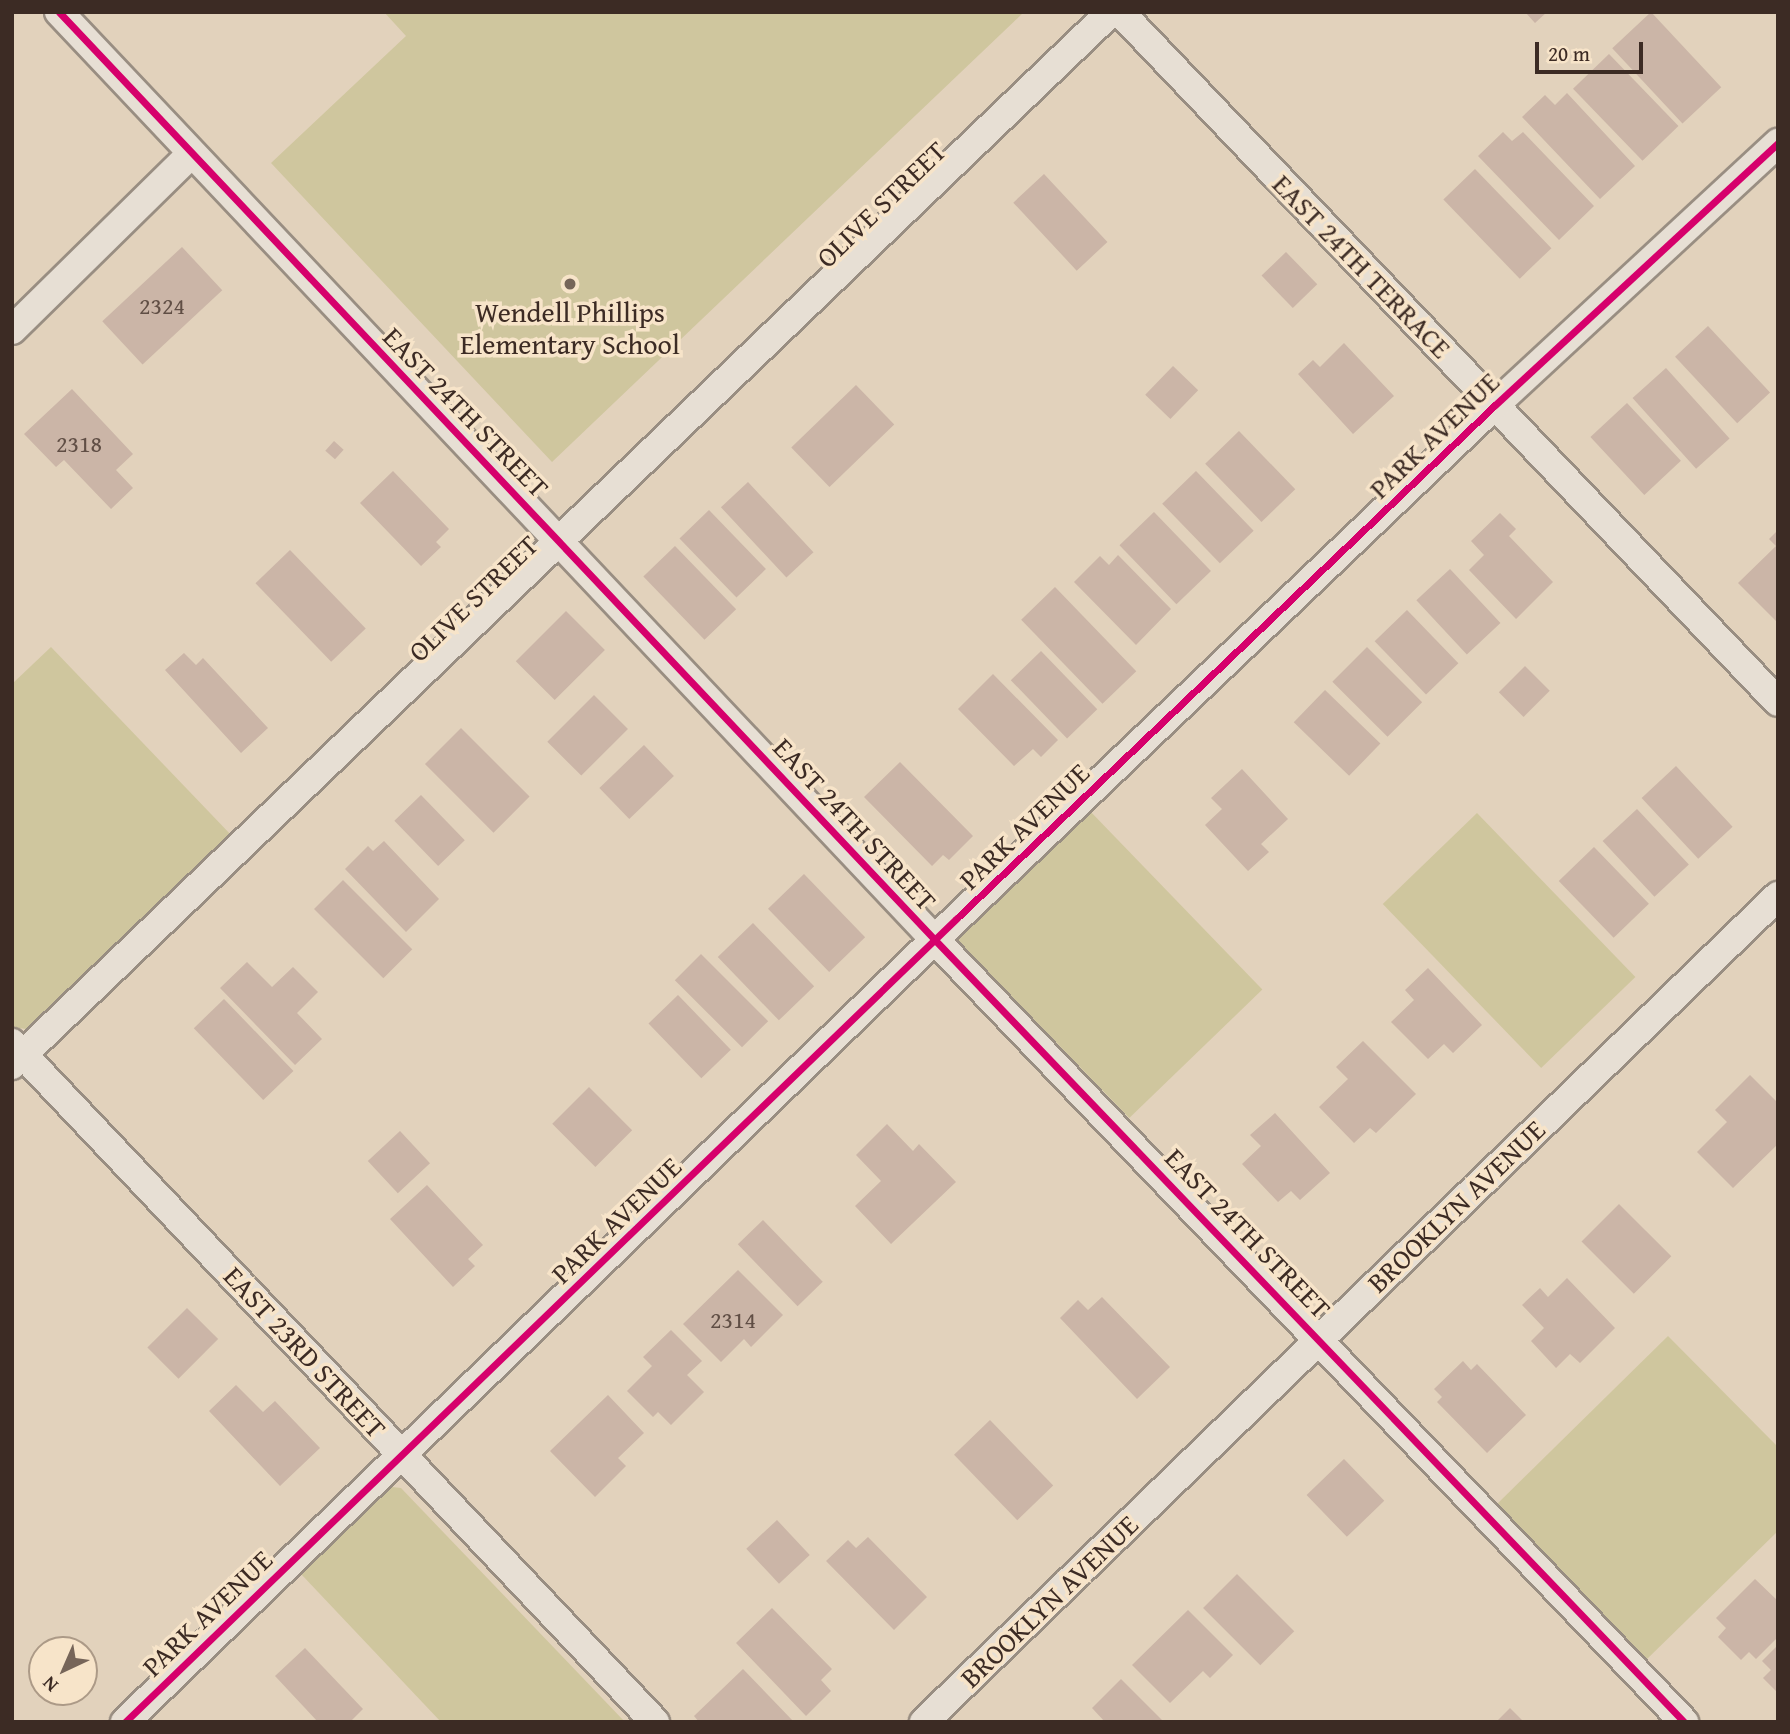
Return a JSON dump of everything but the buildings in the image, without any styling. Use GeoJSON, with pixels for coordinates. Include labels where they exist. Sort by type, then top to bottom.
{"type":"FeatureCollection","features":[{"type":"Feature","properties":{"kind":"street","name":"EAST 24TH STREET"},"geometry":{"type":"LineString","coordinates":[[59,12],[190,155],[935,940],[1684,1722]]}},
{"type":"Feature","properties":{"kind":"street","name":"OLIVE STREET"},"geometry":{"type":"LineString","coordinates":[[16,1054],[561,543],[1111,12]]}},
{"type":"Feature","properties":{"kind":"street","name":"EAST 24TH TERRACE"},"geometry":{"type":"LineString","coordinates":[[1120,12],[1778,702]]}},
{"type":"Feature","properties":{"kind":"street","name":"PARK AVENUE"},"geometry":{"type":"LineString","coordinates":[[125,1722],[935,940],[1495,405],[1778,143]]}},
{"type":"Feature","properties":{"kind":"street"},"geometry":{"type":"LineString","coordinates":[[12,330],[190,155]]}},
{"type":"Feature","properties":{"kind":"street","name":"BROOKLYN AVENUE"},"geometry":{"type":"LineString","coordinates":[[924,1722],[1778,896]]}},
{"type":"Feature","properties":{"kind":"street","name":"EAST 23RD STREET"},"geometry":{"type":"LineString","coordinates":[[16,1054],[655,1722]]}},
{"type":"Feature","properties":{"kind":"shaded area","name":"Wendell Phillips Elementary School"},"geometry":{"type":"Polygon","coordinates":[[[384,12],[1024,12],[552,462],[271,163],[406,36],[384,12]]]}},
{"type":"Feature","properties":{"kind":"shaded area"},"geometry":{"type":"Polygon","coordinates":[[[51,647],[233,837],[33,1030],[12,1027],[12,684],[51,647]]]}},
{"type":"Feature","properties":{"kind":"shaded area"},"geometry":{"type":"Polygon","coordinates":[[[1088,809],[1262,990],[1129,1118],[955,938],[1088,809]]]}},
{"type":"Feature","properties":{"kind":"shaded area"},"geometry":{"type":"Polygon","coordinates":[[[1477,813],[1635,977],[1541,1068],[1383,904],[1477,813]]]}},
{"type":"Feature","properties":{"kind":"shaded area"},"geometry":{"type":"Polygon","coordinates":[[[1668,1336],[1778,1447],[1778,1531],[1645,1661],[1494,1507],[1668,1336]]]}},
{"type":"Feature","properties":{"kind":"shaded area"},"geometry":{"type":"Polygon","coordinates":[[[392,1487],[401,1488],[625,1722],[441,1722],[301,1574],[392,1487]]]}},
{"type":"Feature","properties":{"kind":"cycle path"},"geometry":{"type":"LineString","coordinates":[[59,12],[935,940],[1684,1722]]}},
{"type":"Feature","properties":{"kind":"cycle path"},"geometry":{"type":"LineString","coordinates":[[125,1722],[957,918],[1495,405],[1778,143]]}},
{"type":"Feature","properties":{"kind":"place","name":"Wendell Phillips Elementary School"},"geometry":{"type":"Point","coordinates":[570,284]}}]}
